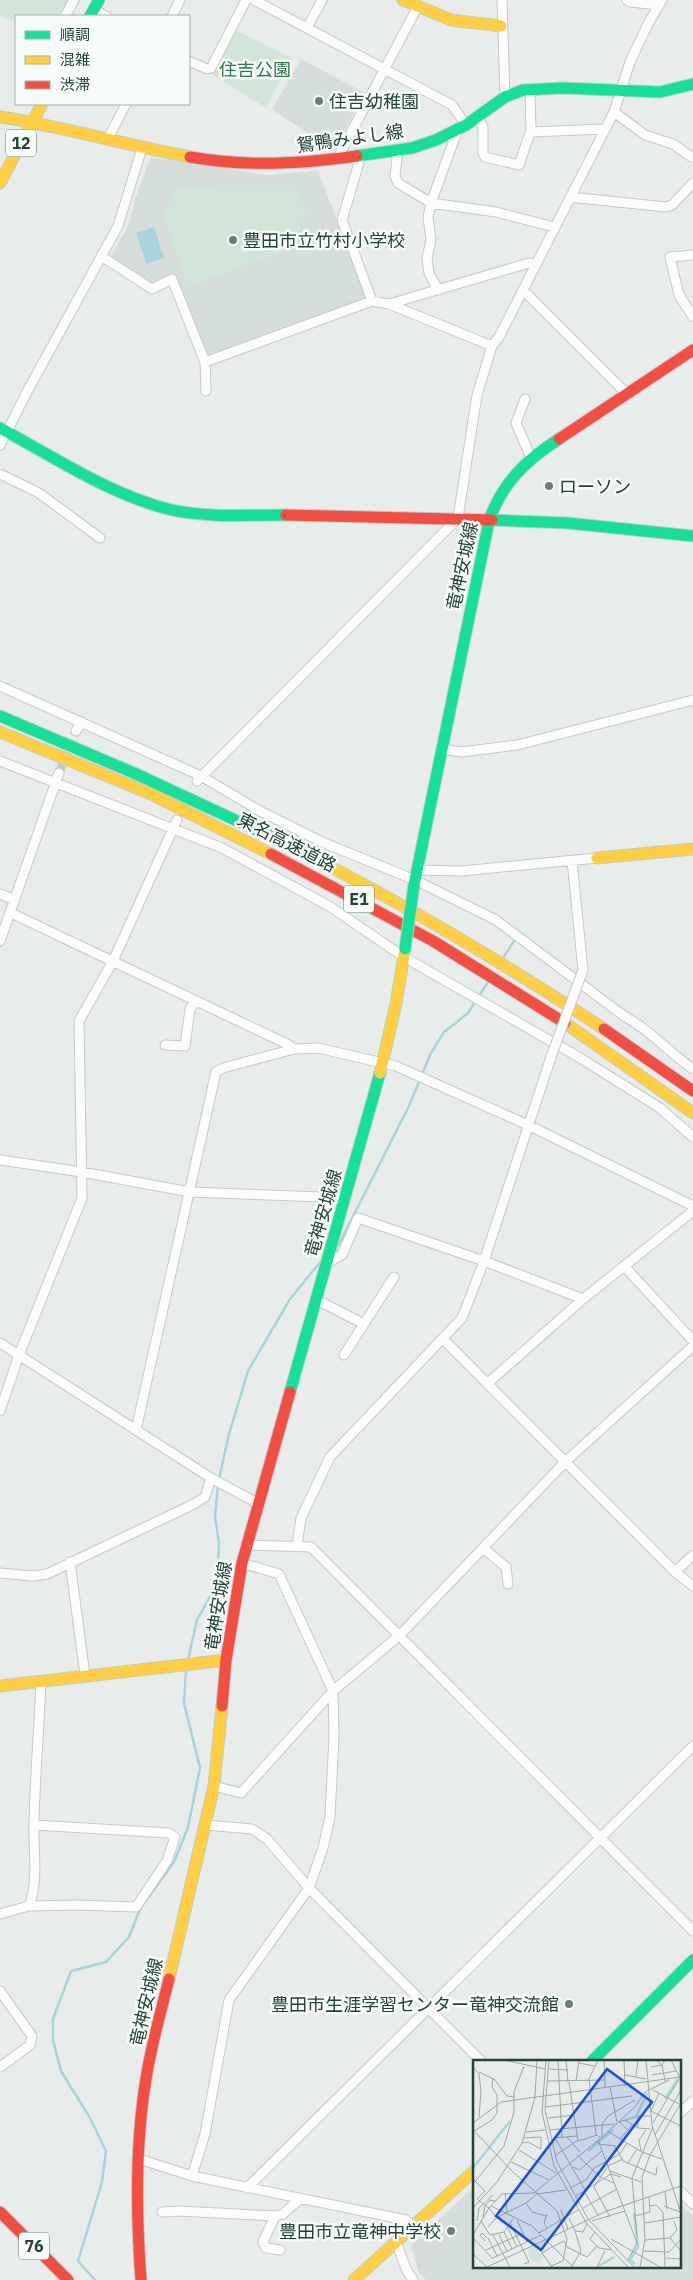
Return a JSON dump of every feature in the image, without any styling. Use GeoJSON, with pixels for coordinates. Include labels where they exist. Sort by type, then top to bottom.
{"type":"FeatureCollection","features":[{"type":"Feature","properties":{"kind":"main road"},"geometry":{"type":"LineString","coordinates":[[403,0],[439,17],[470,25],[501,26]]}},
{"type":"Feature","properties":{"kind":"main road","name":"鴛鴨みよし線"},"geometry":{"type":"LineString","coordinates":[[0,117],[32,122],[142,148],[218,162],[260,165],[308,163],[338,157],[361,156],[398,150],[436,140],[462,127],[511,93],[530,90],[660,92],[693,84]]}},
{"type":"Feature","properties":{"kind":"main road","name":"12"},"geometry":{"type":"LineString","coordinates":[[0,183],[41,105]]}},
{"type":"Feature","properties":{"kind":"main road","name":"竜神安城線"},"geometry":{"type":"LineString","coordinates":[[141,2280],[139,2159],[142,2106],[146,2078],[214,1786],[226,1660],[242,1563],[383,1063],[441,749],[489,521],[495,501],[504,486],[519,468],[626,393],[693,350]]}},
{"type":"Feature","properties":{"kind":"main road"},"geometry":{"type":"LineString","coordinates":[[3,430],[129,497],[174,510],[204,514],[458,518],[567,524],[693,536]]}},
{"type":"Feature","properties":{"kind":"main road","name":"東名高速道路"},"geometry":{"type":"LineString","coordinates":[[0,716],[120,765],[352,878],[507,967],[583,1014],[693,1091]]}},
{"type":"Feature","properties":{"kind":"main road","name":"東名高速道路"},"geometry":{"type":"LineString","coordinates":[[0,732],[112,777],[201,818],[341,889],[472,965],[566,1023],[693,1113]]}},
{"type":"Feature","properties":{"kind":"main road"},"geometry":{"type":"LineString","coordinates":[[597,858],[693,849]]}},
{"type":"Feature","properties":{"kind":"main road"},"geometry":{"type":"LineString","coordinates":[[0,1686],[226,1660]]}},
{"type":"Feature","properties":{"kind":"main road"},"geometry":{"type":"LineString","coordinates":[[593,2060],[693,1960]]}},
{"type":"Feature","properties":{"kind":"main road"},"geometry":{"type":"LineString","coordinates":[[354,2280],[473,2172]]}},
{"type":"Feature","properties":{"kind":"main road","name":"76"},"geometry":{"type":"LineString","coordinates":[[0,2212],[68,2280]]}},
{"type":"Feature","properties":{"kind":"street"},"geometry":{"type":"LineString","coordinates":[[66,15],[74,0]]}},
{"type":"Feature","properties":{"kind":"street"},"geometry":{"type":"LineString","coordinates":[[172,15],[180,0]]}},
{"type":"Feature","properties":{"kind":"street"},"geometry":{"type":"LineString","coordinates":[[190,61],[207,69],[211,68],[246,0]]}},
{"type":"Feature","properties":{"kind":"street"},"geometry":{"type":"LineString","coordinates":[[254,0],[452,105],[462,127],[431,203],[428,218],[431,240],[427,258],[429,273],[438,290]]}},
{"type":"Feature","properties":{"kind":"street"},"geometry":{"type":"LineString","coordinates":[[307,28],[322,0]]}},
{"type":"Feature","properties":{"kind":"street"},"geometry":{"type":"LineString","coordinates":[[502,0],[501,26],[504,97]]}},
{"type":"Feature","properties":{"kind":"street"},"geometry":{"type":"LineString","coordinates":[[199,779],[458,518],[477,395],[492,346],[499,338],[614,112],[630,62],[660,2],[630,2],[627,0]]}},
{"type":"Feature","properties":{"kind":"street"},"geometry":{"type":"LineString","coordinates":[[338,157],[417,8]]}},
{"type":"Feature","properties":{"kind":"street"},"geometry":{"type":"LineString","coordinates":[[478,116],[483,126],[483,154],[485,157],[519,165],[530,132],[530,90]]}},
{"type":"Feature","properties":{"kind":"street"},"geometry":{"type":"LineString","coordinates":[[107,140],[125,105]]}},
{"type":"Feature","properties":{"kind":"street"},"geometry":{"type":"LineString","coordinates":[[614,112],[645,135],[674,144],[693,158]]}},
{"type":"Feature","properties":{"kind":"street"},"geometry":{"type":"LineString","coordinates":[[530,132],[604,130]]}},
{"type":"Feature","properties":{"kind":"street"},"geometry":{"type":"LineString","coordinates":[[0,445],[3,430],[45,368],[118,226],[142,148]]}},
{"type":"Feature","properties":{"kind":"street"},"geometry":{"type":"LineString","coordinates":[[398,150],[395,176],[398,183],[431,203],[496,212],[554,227]]}},
{"type":"Feature","properties":{"kind":"street"},"geometry":{"type":"LineString","coordinates":[[361,156],[342,220],[372,302]]}},
{"type":"Feature","properties":{"kind":"street"},"geometry":{"type":"LineString","coordinates":[[570,197],[666,207],[672,205],[693,183]]}},
{"type":"Feature","properties":{"kind":"street"},"geometry":{"type":"LineString","coordinates":[[693,255],[670,257],[679,295],[693,317]]}},
{"type":"Feature","properties":{"kind":"street"},"geometry":{"type":"LineString","coordinates":[[101,256],[152,289],[172,279],[205,362],[206,391]]}},
{"type":"Feature","properties":{"kind":"street"},"geometry":{"type":"LineString","coordinates":[[390,304],[529,263],[536,264]]}},
{"type":"Feature","properties":{"kind":"street"},"geometry":{"type":"LineString","coordinates":[[523,290],[626,393]]}},
{"type":"Feature","properties":{"kind":"street"},"geometry":{"type":"LineString","coordinates":[[205,362],[372,302],[390,304],[492,346]]}},
{"type":"Feature","properties":{"kind":"street"},"geometry":{"type":"LineString","coordinates":[[525,399],[516,423],[531,458]]}},
{"type":"Feature","properties":{"kind":"street"},"geometry":{"type":"LineString","coordinates":[[0,474],[39,493],[100,538]]}},
{"type":"Feature","properties":{"kind":"street"},"geometry":{"type":"LineString","coordinates":[[0,686],[82,722],[322,842],[416,879],[496,920],[633,1021],[693,1070]]}},
{"type":"Feature","properties":{"kind":"street"},"geometry":{"type":"LineString","coordinates":[[441,749],[462,752],[517,745],[693,700]]}},
{"type":"Feature","properties":{"kind":"street"},"geometry":{"type":"LineString","coordinates":[[76,732],[82,722]]}},
{"type":"Feature","properties":{"kind":"street"},"geometry":{"type":"LineString","coordinates":[[0,760],[57,777],[173,830],[222,848],[329,906],[660,1108],[693,1137]]}},
{"type":"Feature","properties":{"kind":"street"},"geometry":{"type":"LineString","coordinates":[[0,940],[57,777]]}},
{"type":"Feature","properties":{"kind":"street"},"geometry":{"type":"LineString","coordinates":[[0,1411],[19,1355],[82,1198],[80,1022],[113,961],[177,820]]}},
{"type":"Feature","properties":{"kind":"street"},"geometry":{"type":"LineString","coordinates":[[416,879],[461,871],[597,858]]}},
{"type":"Feature","properties":{"kind":"street"},"geometry":{"type":"LineString","coordinates":[[298,1546],[301,1518],[330,1457],[444,1340],[462,1318],[484,1261],[551,1057],[583,970],[572,861]]}},
{"type":"Feature","properties":{"kind":"street"},"geometry":{"type":"LineString","coordinates":[[0,894],[15,900]]}},
{"type":"Feature","properties":{"kind":"street"},"geometry":{"type":"LineString","coordinates":[[11,913],[287,1044],[294,1050]]}},
{"type":"Feature","properties":{"kind":"street"},"geometry":{"type":"LineString","coordinates":[[165,1045],[185,1046],[190,1009],[197,1001]]}},
{"type":"Feature","properties":{"kind":"street"},"geometry":{"type":"LineString","coordinates":[[136,1430],[216,1072],[224,1068],[294,1050],[318,1048],[396,1066],[528,1125],[693,1206]]}},
{"type":"Feature","properties":{"kind":"street"},"geometry":{"type":"LineString","coordinates":[[0,1160],[82,1172],[190,1192],[346,1198]]}},
{"type":"Feature","properties":{"kind":"street"},"geometry":{"type":"LineString","coordinates":[[488,1383],[583,1299],[693,1211]]}},
{"type":"Feature","properties":{"kind":"street"},"geometry":{"type":"LineString","coordinates":[[326,1263],[342,1254],[358,1218],[484,1261],[583,1299]]}},
{"type":"Feature","properties":{"kind":"street"},"geometry":{"type":"LineString","coordinates":[[625,1267],[693,1341]]}},
{"type":"Feature","properties":{"kind":"street"},"geometry":{"type":"LineString","coordinates":[[344,1356],[394,1277]]}},
{"type":"Feature","properties":{"kind":"street"},"geometry":{"type":"LineString","coordinates":[[315,1302],[323,1302],[364,1324]]}},
{"type":"Feature","properties":{"kind":"street"},"geometry":{"type":"LineString","coordinates":[[444,1340],[675,1572],[693,1586]]}},
{"type":"Feature","properties":{"kind":"street"},"geometry":{"type":"LineString","coordinates":[[0,1343],[211,1478],[259,1504]]}},
{"type":"Feature","properties":{"kind":"street"},"geometry":{"type":"LineString","coordinates":[[214,1786],[241,1794],[333,1691],[400,1635],[565,1462],[693,1346]]}},
{"type":"Feature","properties":{"kind":"street"},"geometry":{"type":"LineString","coordinates":[[0,1573],[41,1575],[70,1562],[194,1504],[205,1497],[211,1478]]}},
{"type":"Feature","properties":{"kind":"street"},"geometry":{"type":"LineString","coordinates":[[246,1545],[311,1547],[601,1836],[693,1931]]}},
{"type":"Feature","properties":{"kind":"street"},"geometry":{"type":"LineString","coordinates":[[483,1548],[506,1568],[508,1584]]}},
{"type":"Feature","properties":{"kind":"street"},"geometry":{"type":"LineString","coordinates":[[675,1572],[693,1555]]}},
{"type":"Feature","properties":{"kind":"street"},"geometry":{"type":"LineString","coordinates":[[70,1562],[85,1675]]}},
{"type":"Feature","properties":{"kind":"street"},"geometry":{"type":"LineString","coordinates":[[192,2176],[206,2134],[229,2000],[309,1888],[323,1848],[330,1817],[334,1736],[333,1691],[279,1574],[242,1563]]}},
{"type":"Feature","properties":{"kind":"street"},"geometry":{"type":"LineString","coordinates":[[29,1906],[32,1899],[36,1866],[34,1825],[42,1682]]}},
{"type":"Feature","properties":{"kind":"street"},"geometry":{"type":"LineString","coordinates":[[247,2188],[693,1746]]}},
{"type":"Feature","properties":{"kind":"street"},"geometry":{"type":"LineString","coordinates":[[0,1914],[29,1906],[136,1907],[168,1861],[175,1837],[169,1833],[34,1825]]}},
{"type":"Feature","properties":{"kind":"street"},"geometry":{"type":"LineString","coordinates":[[206,1825],[252,1829],[268,1839],[309,1888],[480,2060]]}},
{"type":"Feature","properties":{"kind":"street"},"geometry":{"type":"LineString","coordinates":[[0,1991],[32,2036],[30,2045],[0,2067]]}},
{"type":"Feature","properties":{"kind":"street"},"geometry":{"type":"LineString","coordinates":[[680,2113],[693,2102]]}},
{"type":"Feature","properties":{"kind":"street"},"geometry":{"type":"LineString","coordinates":[[139,2159],[192,2176],[406,2220],[413,2226]]}},
{"type":"Feature","properties":{"kind":"street"},"geometry":{"type":"LineString","coordinates":[[680,2191],[693,2204]]}},
{"type":"Feature","properties":{"kind":"street"},"geometry":{"type":"LineString","coordinates":[[162,2212],[179,2211],[276,2216],[282,2214],[300,2199]]}},
{"type":"Feature","properties":{"kind":"street"},"geometry":{"type":"LineString","coordinates":[[276,2216],[263,2242],[266,2248],[280,2250]]}},
{"type":"Feature","properties":{"kind":"street"},"geometry":{"type":"LineString","coordinates":[[396,2242],[406,2269],[413,2280]]}},
{"type":"Feature","properties":{"kind":"shaded area","name":"住吉幼稚園"},"geometry":{"type":"Polygon","coordinates":[[[301,59],[365,93],[335,149],[331,149],[272,109],[301,59]]]}},
{"type":"Feature","properties":{"kind":"shaded area","name":"豊田市立竹村小学校"},"geometry":{"type":"Polygon","coordinates":[[[151,157],[265,175],[318,171],[368,300],[207,358],[174,275],[154,285],[149,285],[110,258],[130,222],[135,199],[151,157]]]}},
{"type":"Feature","properties":{"kind":"shaded area","name":"豊田市立竜神中学校"},"geometry":{"type":"Polygon","coordinates":[[[473,2188],[473,2268],[680,2268],[680,2203],[693,2216],[693,2280],[426,2280],[418,2271],[411,2245],[473,2188]]]}},
{"type":"Feature","properties":{"kind":"green space"},"geometry":{"type":"Polygon","coordinates":[[[0,0],[70,0],[62,15],[15,15],[15,22],[0,16],[0,0]]]}},
{"type":"Feature","properties":{"kind":"green space","name":"住吉公園"},"geometry":{"type":"Polygon","coordinates":[[[235,30],[292,58],[266,108],[212,74],[235,30]]]}},
{"type":"Feature","properties":{"kind":"green space"},"geometry":{"type":"Polygon","coordinates":[[[222,185],[294,185],[306,211],[294,247],[187,287],[164,216],[175,190],[222,185]]]}},
{"type":"Feature","properties":{"kind":"water"},"geometry":{"type":"Polygon","coordinates":[[[154,227],[164,258],[146,264],[136,233],[154,227]]]}},
{"type":"Feature","properties":{"kind":"waterway"},"geometry":{"type":"LineString","coordinates":[[503,958],[514,941]]}},
{"type":"Feature","properties":{"kind":"waterway"},"geometry":{"type":"LineString","coordinates":[[338,1246],[409,1106],[430,1055],[444,1032],[468,1013],[488,982]]}},
{"type":"Feature","properties":{"kind":"waterway"},"geometry":{"type":"LineString","coordinates":[[219,1479],[229,1434],[248,1371],[290,1299],[321,1261]]}},
{"type":"Feature","properties":{"kind":"waterway"},"geometry":{"type":"LineString","coordinates":[[188,1660],[197,1620],[217,1584],[219,1543],[215,1516],[218,1485]]}},
{"type":"Feature","properties":{"kind":"waterway"},"geometry":{"type":"LineString","coordinates":[[95,2280],[78,2261],[102,2182],[106,2151],[90,2118],[61,2071],[53,2040],[53,2019],[71,1971],[106,1962],[129,1937],[140,1909],[174,1862],[188,1827],[200,1768],[184,1703],[186,1670]]}},
{"type":"Feature","properties":{"kind":"tunnel"},"geometry":{"type":"LineString","coordinates":[[59,773],[76,731]]}},
{"type":"Feature","properties":{"kind":"traffic: fast"},"geometry":{"type":"LineString","coordinates":[[91,15],[99,0]]}},
{"type":"Feature","properties":{"kind":"traffic: fast"},"geometry":{"type":"LineString","coordinates":[[357,156],[412,148],[436,140],[466,125],[505,97],[523,90],[563,88],[660,92],[693,84]]}},
{"type":"Feature","properties":{"kind":"traffic: fast"},"geometry":{"type":"LineString","coordinates":[[0,428],[105,486],[150,504],[186,513],[229,516],[286,515]]}},
{"type":"Feature","properties":{"kind":"traffic: fast"},"geometry":{"type":"LineString","coordinates":[[414,885],[489,521],[494,507],[516,474],[536,455],[559,439]]}},
{"type":"Feature","properties":{"kind":"traffic: fast"},"geometry":{"type":"LineString","coordinates":[[492,520],[567,523],[693,536]]}},
{"type":"Feature","properties":{"kind":"traffic: fast"},"geometry":{"type":"LineString","coordinates":[[0,716],[134,773],[276,839]]}},
{"type":"Feature","properties":{"kind":"traffic: fast"},"geometry":{"type":"LineString","coordinates":[[405,949],[414,885]]}},
{"type":"Feature","properties":{"kind":"traffic: fast"},"geometry":{"type":"LineString","coordinates":[[290,1392],[380,1073]]}},
{"type":"Feature","properties":{"kind":"traffic: fast"},"geometry":{"type":"LineString","coordinates":[[593,2060],[693,1960]]}},
{"type":"Feature","properties":{"kind":"traffic: slow"},"geometry":{"type":"LineString","coordinates":[[403,0],[451,20],[501,26]]}},
{"type":"Feature","properties":{"kind":"traffic: slow"},"geometry":{"type":"LineString","coordinates":[[0,183],[41,105]]}},
{"type":"Feature","properties":{"kind":"traffic: slow"},"geometry":{"type":"LineString","coordinates":[[0,117],[190,157]]}},
{"type":"Feature","properties":{"kind":"traffic: slow"},"geometry":{"type":"LineString","coordinates":[[0,732],[151,794],[271,854]]}},
{"type":"Feature","properties":{"kind":"traffic: slow"},"geometry":{"type":"LineString","coordinates":[[276,839],[360,882],[443,929],[604,1029]]}},
{"type":"Feature","properties":{"kind":"traffic: slow"},"geometry":{"type":"LineString","coordinates":[[597,858],[693,849]]}},
{"type":"Feature","properties":{"kind":"traffic: slow"},"geometry":{"type":"LineString","coordinates":[[380,1073],[396,1004],[405,949]]}},
{"type":"Feature","properties":{"kind":"traffic: slow"},"geometry":{"type":"LineString","coordinates":[[565,1023],[693,1113]]}},
{"type":"Feature","properties":{"kind":"traffic: slow"},"geometry":{"type":"LineString","coordinates":[[0,1686],[226,1660]]}},
{"type":"Feature","properties":{"kind":"traffic: slow"},"geometry":{"type":"LineString","coordinates":[[169,1979],[214,1786],[222,1706]]}},
{"type":"Feature","properties":{"kind":"traffic: slow"},"geometry":{"type":"LineString","coordinates":[[354,2280],[473,2172]]}},
{"type":"Feature","properties":{"kind":"traffic: jam"},"geometry":{"type":"LineString","coordinates":[[190,157],[232,162],[274,163],[357,156]]}},
{"type":"Feature","properties":{"kind":"traffic: jam"},"geometry":{"type":"LineString","coordinates":[[559,439],[693,350]]}},
{"type":"Feature","properties":{"kind":"traffic: jam"},"geometry":{"type":"LineString","coordinates":[[286,515],[492,520]]}},
{"type":"Feature","properties":{"kind":"traffic: jam"},"geometry":{"type":"LineString","coordinates":[[271,854],[433,941],[565,1023]]}},
{"type":"Feature","properties":{"kind":"traffic: jam"},"geometry":{"type":"LineString","coordinates":[[604,1029],[693,1091]]}},
{"type":"Feature","properties":{"kind":"traffic: jam"},"geometry":{"type":"LineString","coordinates":[[222,1706],[226,1660],[242,1563],[290,1392]]}},
{"type":"Feature","properties":{"kind":"traffic: jam"},"geometry":{"type":"LineString","coordinates":[[141,2280],[137,2205],[138,2154],[142,2104],[153,2041],[169,1979]]}},
{"type":"Feature","properties":{"kind":"traffic: jam"},"geometry":{"type":"LineString","coordinates":[[0,2212],[68,2280]]}},
{"type":"Feature","properties":{"kind":"place","name":"住吉幼稚園"},"geometry":{"type":"Point","coordinates":[319,101]}},
{"type":"Feature","properties":{"kind":"place","name":"豊田市立竹村小学校"},"geometry":{"type":"Point","coordinates":[233,240]}},
{"type":"Feature","properties":{"kind":"place","name":"ローソン"},"geometry":{"type":"Point","coordinates":[549,486]}},
{"type":"Feature","properties":{"kind":"place","name":"豊田市生涯学習センター竜神交流館"},"geometry":{"type":"Point","coordinates":[569,2004]}},
{"type":"Feature","properties":{"kind":"place","name":"豊田市立竜神中学校"},"geometry":{"type":"Point","coordinates":[451,2231]}}]}
